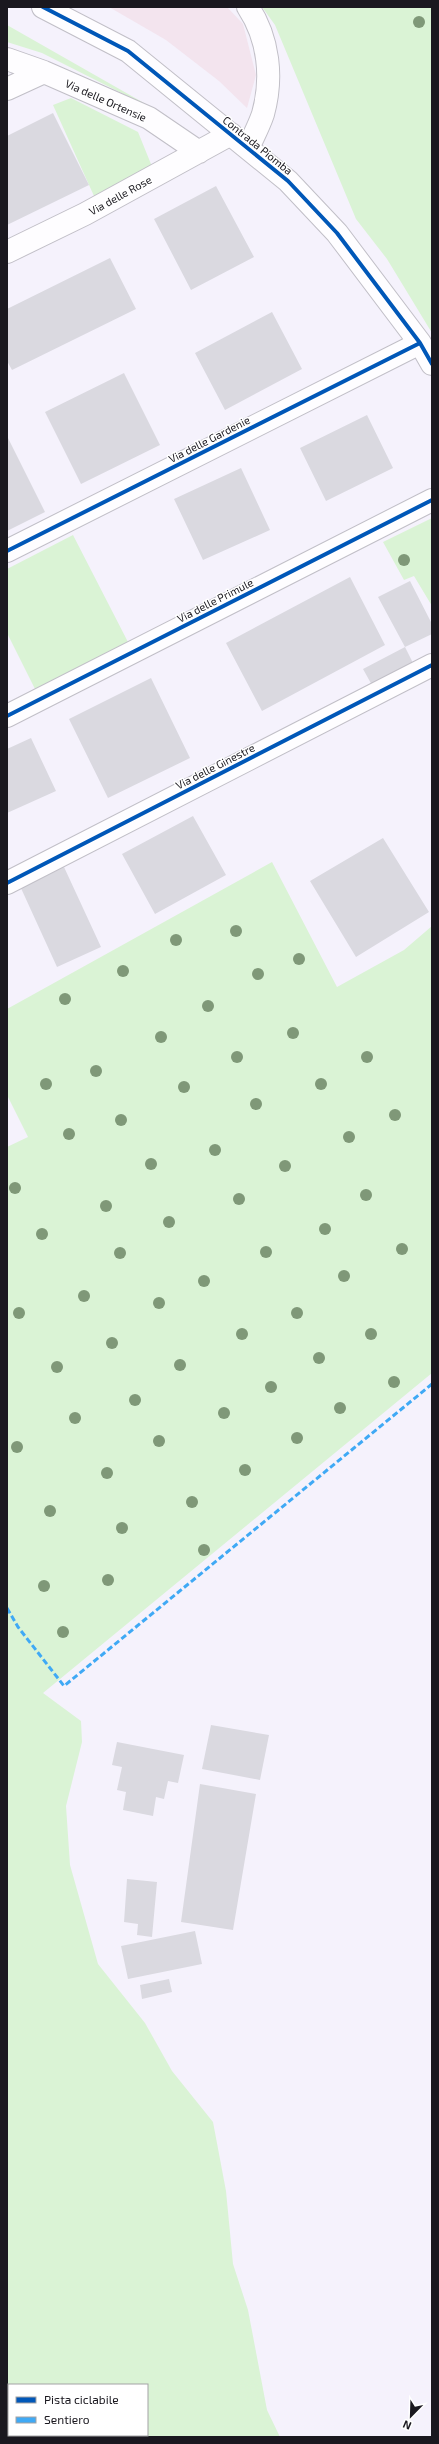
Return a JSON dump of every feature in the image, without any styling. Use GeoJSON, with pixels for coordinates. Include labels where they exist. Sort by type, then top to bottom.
{"type":"FeatureCollection","features":[{"type":"Feature","properties":{"kind":"street","name":"Contrada Piomba"},"geometry":{"type":"LineString","coordinates":[[43,7],[128,51],[288,181],[337,233],[420,343],[432,364]]}},
{"type":"Feature","properties":{"kind":"street"},"geometry":{"type":"LineString","coordinates":[[248,7],[265,41],[268,76],[263,114],[248,148]]}},
{"type":"Feature","properties":{"kind":"street","name":"Via delle Ortensie"},"geometry":{"type":"LineString","coordinates":[[7,59],[44,72],[149,118],[199,152]]}},
{"type":"Feature","properties":{"kind":"street"},"geometry":{"type":"LineString","coordinates":[[7,89],[44,72]]}},
{"type":"Feature","properties":{"kind":"street","name":"Via delle Rose"},"geometry":{"type":"LineString","coordinates":[[7,252],[85,214],[231,134]]}},
{"type":"Feature","properties":{"kind":"street","name":"Via delle Gardenie"},"geometry":{"type":"LineString","coordinates":[[7,551],[420,343]]}},
{"type":"Feature","properties":{"kind":"street","name":"Via delle Primule"},"geometry":{"type":"LineString","coordinates":[[7,716],[432,500]]}},
{"type":"Feature","properties":{"kind":"street","name":"Via delle Ginestre"},"geometry":{"type":"LineString","coordinates":[[7,883],[432,665]]}},
{"type":"Feature","properties":{"kind":"shaded area"},"geometry":{"type":"Polygon","coordinates":[[[109,7],[227,7],[243,24],[256,75],[247,108],[219,81],[166,40],[109,7]]]}},
{"type":"Feature","properties":{"kind":"green space"},"geometry":{"type":"Polygon","coordinates":[[[262,7],[432,7],[432,333],[387,259],[356,219],[275,25],[262,7]]]}},
{"type":"Feature","properties":{"kind":"green space"},"geometry":{"type":"Polygon","coordinates":[[[7,25],[165,115],[42,53],[7,42],[7,25]]]}},
{"type":"Feature","properties":{"kind":"green space"},"geometry":{"type":"Polygon","coordinates":[[[71,98],[138,132],[153,169],[94,196],[53,105],[71,98]]]}},
{"type":"Feature","properties":{"kind":"green space"},"geometry":{"type":"Polygon","coordinates":[[[432,518],[432,606],[414,576],[404,580],[383,542],[432,518]]]}},
{"type":"Feature","properties":{"kind":"green space"},"geometry":{"type":"Polygon","coordinates":[[[73,535],[129,644],[36,691],[7,633],[7,569],[73,535]]]}},
{"type":"Feature","properties":{"kind":"green space"},"geometry":{"type":"Polygon","coordinates":[[[272,862],[337,987],[404,950],[432,926],[432,1373],[43,1693],[81,1721],[82,1742],[66,1806],[70,1865],[98,1964],[145,2023],[172,2071],[213,2122],[226,2191],[233,2264],[248,2310],[267,2410],[280,2437],[7,2437],[7,1147],[28,1137],[7,1095],[7,1009],[272,862]]]}},
{"type":"Feature","properties":{"kind":"building"},"geometry":{"type":"Polygon","coordinates":[[[53,113],[89,185],[7,225],[7,136],[53,113]]]}},
{"type":"Feature","properties":{"kind":"building"},"geometry":{"type":"Polygon","coordinates":[[[216,186],[254,257],[191,290],[154,219],[216,186]]]}},
{"type":"Feature","properties":{"kind":"building"},"geometry":{"type":"Polygon","coordinates":[[[110,258],[136,309],[12,370],[7,361],[7,309],[110,258]]]}},
{"type":"Feature","properties":{"kind":"building"},"geometry":{"type":"Polygon","coordinates":[[[272,312],[302,369],[225,410],[195,353],[272,312]]]}},
{"type":"Feature","properties":{"kind":"building"},"geometry":{"type":"Polygon","coordinates":[[[124,373],[160,445],[81,484],[45,412],[124,373]]]}},
{"type":"Feature","properties":{"kind":"building"},"geometry":{"type":"Polygon","coordinates":[[[367,415],[393,468],[326,501],[300,448],[367,415]]]}},
{"type":"Feature","properties":{"kind":"building"},"geometry":{"type":"Polygon","coordinates":[[[7,436],[45,512],[7,531],[7,436]]]}},
{"type":"Feature","properties":{"kind":"building"},"geometry":{"type":"Polygon","coordinates":[[[241,468],[270,530],[203,560],[174,499],[241,468]]]}},
{"type":"Feature","properties":{"kind":"building"},"geometry":{"type":"Polygon","coordinates":[[[350,577],[385,645],[262,711],[226,643],[350,577]]]}},
{"type":"Feature","properties":{"kind":"building"},"geometry":{"type":"Polygon","coordinates":[[[410,581],[432,624],[432,634],[405,647],[378,597],[410,581]]]}},
{"type":"Feature","properties":{"kind":"building"},"geometry":{"type":"Polygon","coordinates":[[[405,647],[414,665],[373,687],[363,669],[405,647]]]}},
{"type":"Feature","properties":{"kind":"building"},"geometry":{"type":"Polygon","coordinates":[[[151,678],[190,758],[108,798],[69,719],[151,678]]]}},
{"type":"Feature","properties":{"kind":"building"},"geometry":{"type":"Polygon","coordinates":[[[31,738],[56,791],[7,813],[7,749],[31,738]]]}},
{"type":"Feature","properties":{"kind":"building"},"geometry":{"type":"Polygon","coordinates":[[[193,816],[226,875],[155,914],[122,854],[193,816]]]}},
{"type":"Feature","properties":{"kind":"building"},"geometry":{"type":"Polygon","coordinates":[[[383,838],[429,912],[356,957],[310,881],[383,838]]]}},
{"type":"Feature","properties":{"kind":"building"},"geometry":{"type":"Polygon","coordinates":[[[64,867],[101,947],[57,967],[20,886],[64,867]]]}},
{"type":"Feature","properties":{"kind":"building"},"geometry":{"type":"Polygon","coordinates":[[[211,1725],[269,1735],[260,1780],[202,1769],[211,1725]]]}},
{"type":"Feature","properties":{"kind":"building"},"geometry":{"type":"Polygon","coordinates":[[[117,1742],[184,1755],[178,1783],[168,1781],[164,1799],[156,1797],[153,1816],[123,1810],[126,1792],[117,1790],[122,1767],[112,1765],[117,1742]]]}},
{"type":"Feature","properties":{"kind":"building"},"geometry":{"type":"Polygon","coordinates":[[[200,1784],[256,1794],[233,1930],[181,1922],[200,1784]]]}},
{"type":"Feature","properties":{"kind":"building"},"geometry":{"type":"Polygon","coordinates":[[[127,1879],[157,1882],[152,1937],[137,1935],[138,1924],[124,1922],[127,1879]]]}},
{"type":"Feature","properties":{"kind":"building"},"geometry":{"type":"Polygon","coordinates":[[[195,1931],[202,1964],[128,1979],[121,1946],[195,1931]]]}},
{"type":"Feature","properties":{"kind":"building"},"geometry":{"type":"Polygon","coordinates":[[[169,1979],[172,1992],[142,1999],[140,1985],[169,1979]]]}},
{"type":"Feature","properties":{"kind":"marked path"},"geometry":{"type":"LineString","coordinates":[[7,1608],[18,1627],[64,1686],[432,1384]]}},
{"type":"Feature","properties":{"kind":"cycle path"},"geometry":{"type":"LineString","coordinates":[[43,7],[128,51],[288,181],[337,233],[420,343],[432,364]]}},
{"type":"Feature","properties":{"kind":"cycle path"},"geometry":{"type":"LineString","coordinates":[[7,551],[420,343]]}},
{"type":"Feature","properties":{"kind":"cycle path"},"geometry":{"type":"LineString","coordinates":[[7,716],[432,500]]}},
{"type":"Feature","properties":{"kind":"cycle path"},"geometry":{"type":"LineString","coordinates":[[7,883],[432,665]]}}]}
